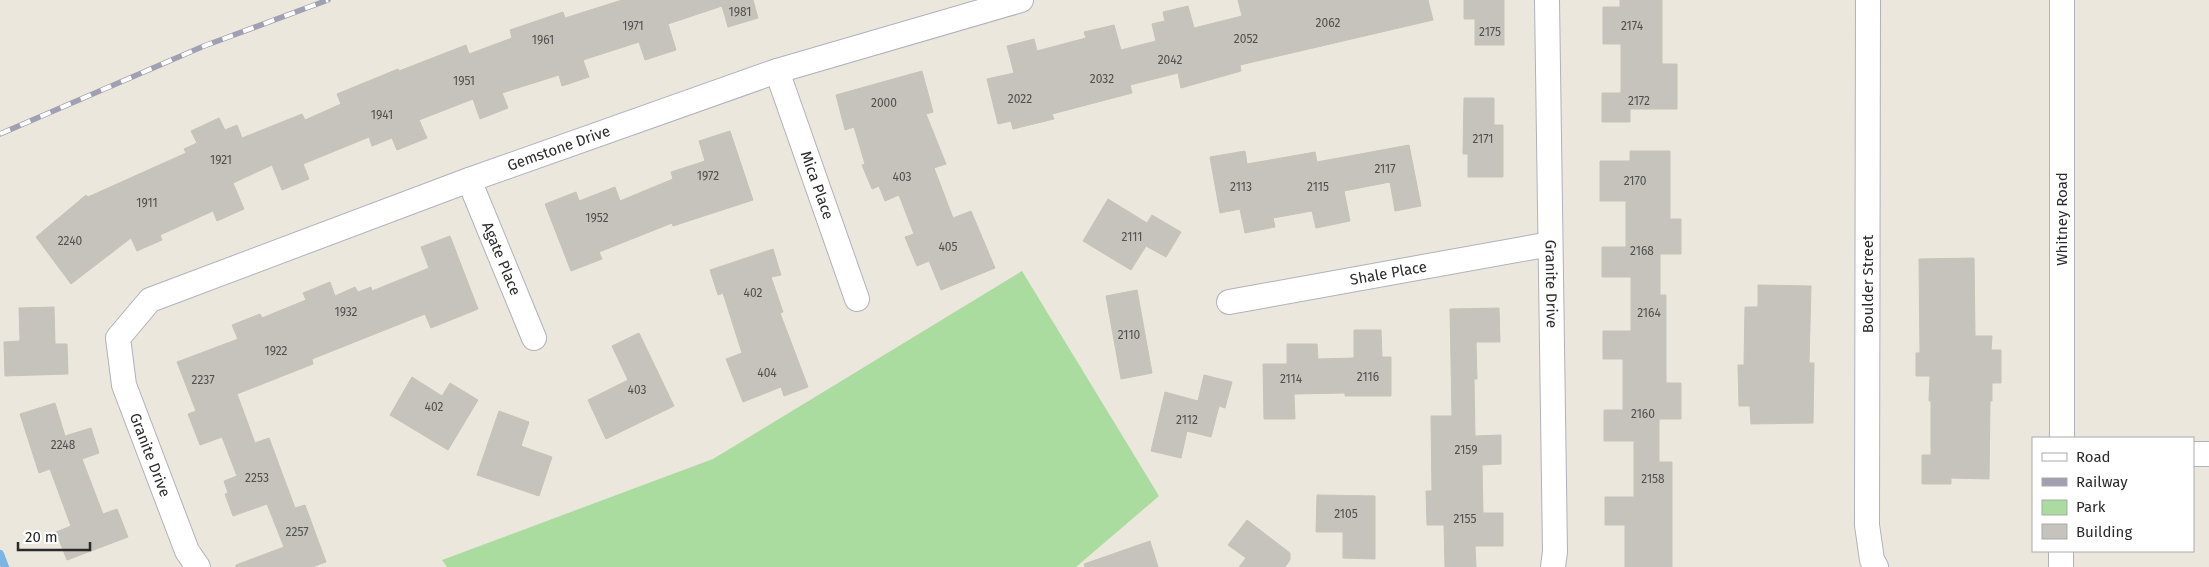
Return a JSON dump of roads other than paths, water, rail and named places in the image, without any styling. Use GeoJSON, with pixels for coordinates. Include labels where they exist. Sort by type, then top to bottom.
{"type":"FeatureCollection","features":[{"type":"Feature","properties":{"kind":"street","name":"Gemstone Drive"},"geometry":{"type":"LineString","coordinates":[[118,338],[150,300],[469,180],[777,71],[1021,0]]}},
{"type":"Feature","properties":{"kind":"street","name":"Granite Drive"},"geometry":{"type":"LineString","coordinates":[[1547,0],[1555,552],[1553,567]]}},
{"type":"Feature","properties":{"kind":"street","name":"Boulder Street"},"geometry":{"type":"LineString","coordinates":[[1868,0],[1867,525],[1872,560],[1876,567]]}},
{"type":"Feature","properties":{"kind":"street","name":"Whitney Road"},"geometry":{"type":"LineString","coordinates":[[2062,0],[2062,437]]}},
{"type":"Feature","properties":{"kind":"street","name":"Mica Place"},"geometry":{"type":"LineString","coordinates":[[777,71],[857,299]]}},
{"type":"Feature","properties":{"kind":"street","name":"Agate Place"},"geometry":{"type":"LineString","coordinates":[[469,180],[534,338]]}},
{"type":"Feature","properties":{"kind":"street","name":"Shale Place"},"geometry":{"type":"LineString","coordinates":[[1229,302],[1550,244]]}},
{"type":"Feature","properties":{"kind":"street","name":"Granite Drive"},"geometry":{"type":"LineString","coordinates":[[118,338],[124,386],[187,551],[198,567]]}},
{"type":"Feature","properties":{"kind":"street"},"geometry":{"type":"LineString","coordinates":[[2194,454],[2209,454]]}},
{"type":"Feature","properties":{"kind":"street"},"geometry":{"type":"LineString","coordinates":[[2061,552],[2061,567]]}},
{"type":"Feature","properties":{"kind":"waterway"},"geometry":{"type":"LineString","coordinates":[[0,554],[5,567]]}},
{"type":"Feature","properties":{"kind":"railway"},"geometry":{"type":"LineString","coordinates":[[0,134],[204,46],[328,0]]}}]}
